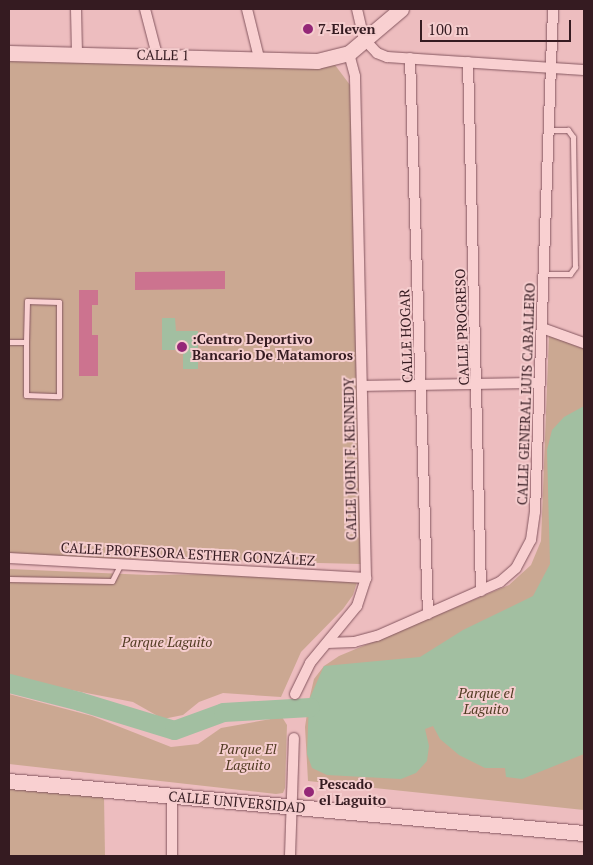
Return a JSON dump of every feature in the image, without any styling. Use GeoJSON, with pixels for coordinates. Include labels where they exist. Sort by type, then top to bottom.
{"type":"FeatureCollection","features":[{"type":"Feature","properties":{"kind":"street"},"geometry":{"type":"LineString","coordinates":[[76,9],[77,54]]}},
{"type":"Feature","properties":{"kind":"street"},"geometry":{"type":"LineString","coordinates":[[146,9],[157,55]]}},
{"type":"Feature","properties":{"kind":"street"},"geometry":{"type":"LineString","coordinates":[[247,9],[259,58]]}},
{"type":"Feature","properties":{"kind":"street"},"geometry":{"type":"LineString","coordinates":[[357,9],[364,39],[377,53],[410,58],[584,70]]}},
{"type":"Feature","properties":{"kind":"street"},"geometry":{"type":"LineString","coordinates":[[349,53],[401,9]]}},
{"type":"Feature","properties":{"kind":"street","name":"CALLE GENERAL LUIS CABALLERO"},"geometry":{"type":"LineString","coordinates":[[327,643],[362,641],[482,591],[506,578],[525,554],[531,540],[536,512],[553,9]]}},
{"type":"Feature","properties":{"kind":"street","name":"CALLE 1"},"geometry":{"type":"LineString","coordinates":[[9,53],[157,55],[317,61],[349,53]]}},
{"type":"Feature","properties":{"kind":"street","name":"CALLE JOHN F. KENNEDY"},"geometry":{"type":"LineString","coordinates":[[295,694],[310,663],[357,606],[366,578],[355,76],[349,53]]}},
{"type":"Feature","properties":{"kind":"street","name":"CALLE HOGAR"},"geometry":{"type":"LineString","coordinates":[[410,58],[428,614]]}},
{"type":"Feature","properties":{"kind":"street","name":"CALLE PROGRESO"},"geometry":{"type":"LineString","coordinates":[[468,62],[482,591]]}},
{"type":"Feature","properties":{"kind":"street"},"geometry":{"type":"LineString","coordinates":[[542,328],[584,343]]}},
{"type":"Feature","properties":{"kind":"street"},"geometry":{"type":"LineString","coordinates":[[363,386],[540,383]]}},
{"type":"Feature","properties":{"kind":"street","name":"CALLE PROFESORA ESTHER GONZÁLEZ"},"geometry":{"type":"LineString","coordinates":[[9,558],[366,578]]}},
{"type":"Feature","properties":{"kind":"street"},"geometry":{"type":"LineString","coordinates":[[290,856],[290,806],[294,738]]}},
{"type":"Feature","properties":{"kind":"street","name":"CALLE UNIVERSIDAD"},"geometry":{"type":"LineString","coordinates":[[9,781],[582,832]]}},
{"type":"Feature","properties":{"kind":"street"},"geometry":{"type":"LineString","coordinates":[[172,797],[172,856]]}},
{"type":"Feature","properties":{"kind":"lane"},"geometry":{"type":"LineString","coordinates":[[543,274],[570,274],[575,267],[574,137],[568,130],[548,130]]}},
{"type":"Feature","properties":{"kind":"lane"},"geometry":{"type":"LineString","coordinates":[[28,301],[59,302],[59,396],[26,395],[26,342],[28,301]]}},
{"type":"Feature","properties":{"kind":"lane"},"geometry":{"type":"LineString","coordinates":[[9,342],[26,342]]}},
{"type":"Feature","properties":{"kind":"lane"},"geometry":{"type":"LineString","coordinates":[[9,579],[112,581],[120,564]]}},
{"type":"Feature","properties":{"kind":"green space","name":":Centro Deportivo Bancario De Matamoros"},"geometry":{"type":"Polygon","coordinates":[[[10,56],[335,65],[350,85],[361,564],[9,556],[10,56]]]}},
{"type":"Feature","properties":{"kind":"green space","name":"Parque el Laguito"},"geometry":{"type":"Polygon","coordinates":[[[549,335],[584,349],[584,810],[308,781],[305,727],[314,679],[324,666],[339,656],[509,585],[531,565],[541,541],[549,335]]]}},
{"type":"Feature","properties":{"kind":"green space","name":"Parque Laguito"},"geometry":{"type":"Polygon","coordinates":[[[9,569],[148,575],[228,574],[357,582],[353,595],[343,609],[301,652],[281,697],[223,693],[199,702],[183,715],[163,719],[133,702],[9,678],[9,569]]]}},
{"type":"Feature","properties":{"kind":"green space","name":"Parque El Laguito"},"geometry":{"type":"Polygon","coordinates":[[[9,694],[92,716],[171,747],[198,744],[221,728],[282,717],[287,725],[285,788],[283,793],[276,794],[9,764],[9,694]]]}},
{"type":"Feature","properties":{"kind":"green space"},"geometry":{"type":"Polygon","coordinates":[[[9,786],[104,796],[105,856],[9,856],[9,786]]]}},
{"type":"Feature","properties":{"kind":"shaded area"},"geometry":{"type":"Polygon","coordinates":[[[162,318],[175,318],[176,331],[198,331],[198,369],[183,369],[183,350],[162,350],[162,318]]]}},
{"type":"Feature","properties":{"kind":"shaded area","name":"Parque el Laguito"},"geometry":{"type":"Polygon","coordinates":[[[584,406],[584,754],[522,779],[506,777],[505,768],[485,768],[459,755],[440,739],[433,726],[425,729],[429,746],[427,761],[416,773],[401,779],[327,775],[312,768],[307,754],[309,700],[324,666],[420,657],[463,630],[533,596],[550,564],[547,450],[552,430],[564,417],[584,406]]]}},
{"type":"Feature","properties":{"kind":"building"},"geometry":{"type":"Polygon","coordinates":[[[225,271],[225,289],[135,290],[135,272],[225,271]]]}},
{"type":"Feature","properties":{"kind":"building"},"geometry":{"type":"Polygon","coordinates":[[[79,290],[98,290],[98,305],[92,305],[92,335],[98,335],[98,376],[79,376],[79,290]]]}},
{"type":"Feature","properties":{"kind":"waterway"},"geometry":{"type":"LineString","coordinates":[[9,683],[79,701],[174,730],[223,712],[310,707]]}},
{"type":"Feature","properties":{"kind":"place","name":"7-Eleven"},"geometry":{"type":"Point","coordinates":[308,29]}},
{"type":"Feature","properties":{"kind":"place","name":":Centro Deportivo Bancario De Matamoros"},"geometry":{"type":"Point","coordinates":[182,347]}},
{"type":"Feature","properties":{"kind":"place","name":"Pescado el Laguito"},"geometry":{"type":"Point","coordinates":[309,792]}}]}
